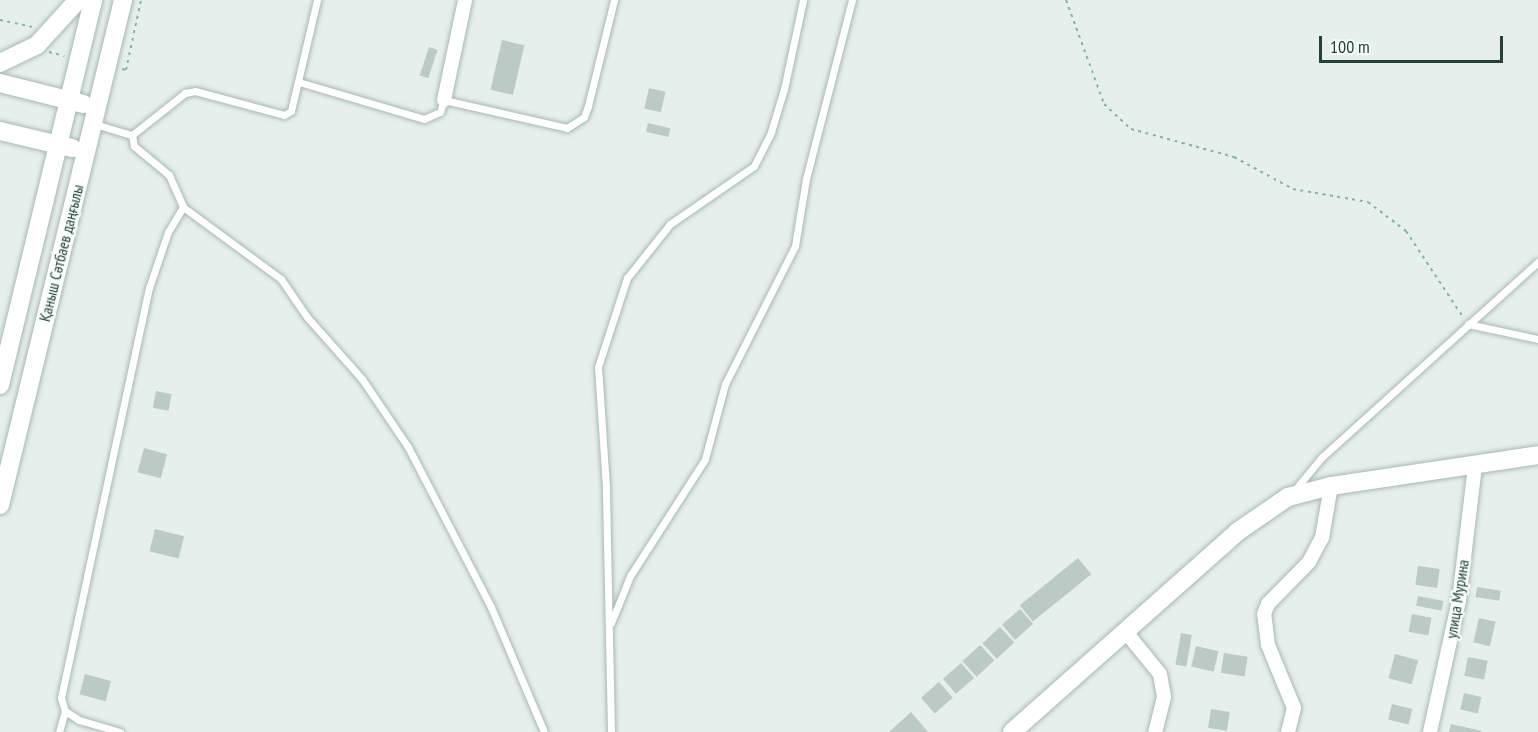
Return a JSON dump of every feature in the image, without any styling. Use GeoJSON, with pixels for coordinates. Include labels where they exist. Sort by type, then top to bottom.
{"type":"FeatureCollection","features":[{"type":"Feature","properties":{"kind":"main road"},"geometry":{"type":"LineString","coordinates":[[0,63],[38,45],[78,0]]}},
{"type":"Feature","properties":{"kind":"main road","name":"Қаныш Сәтбаев даңғылы"},"geometry":{"type":"LineString","coordinates":[[0,385],[61,146],[93,0]]}},
{"type":"Feature","properties":{"kind":"main road","name":"Қаныш Сәтбаев даңғылы"},"geometry":{"type":"LineString","coordinates":[[0,505],[123,0]]}},
{"type":"Feature","properties":{"kind":"main road"},"geometry":{"type":"LineString","coordinates":[[0,83],[70,101],[94,115]]}},
{"type":"Feature","properties":{"kind":"main road"},"geometry":{"type":"LineString","coordinates":[[0,131],[86,151]]}},
{"type":"Feature","properties":{"kind":"main road"},"geometry":{"type":"LineString","coordinates":[[1012,732],[1238,532],[1288,497],[1331,486],[1538,455]]}},
{"type":"Feature","properties":{"kind":"street"},"geometry":{"type":"LineString","coordinates":[[444,100],[465,0]]}},
{"type":"Feature","properties":{"kind":"street","name":"улица Мурина"},"geometry":{"type":"LineString","coordinates":[[1430,732],[1459,600],[1474,465]]}},
{"type":"Feature","properties":{"kind":"street"},"geometry":{"type":"LineString","coordinates":[[1288,732],[1294,708],[1268,645],[1264,614],[1268,604],[1309,562],[1322,537],[1331,486]]}},
{"type":"Feature","properties":{"kind":"street"},"geometry":{"type":"LineString","coordinates":[[1125,631],[1160,674],[1164,697],[1155,732]]}},
{"type":"Feature","properties":{"kind":"lane"},"geometry":{"type":"LineString","coordinates":[[132,135],[185,93],[195,91],[284,115],[291,111],[317,0]]}},
{"type":"Feature","properties":{"kind":"lane"},"geometry":{"type":"LineString","coordinates":[[299,82],[424,119],[440,112],[444,100],[567,128],[576,124],[588,106],[614,0]]}},
{"type":"Feature","properties":{"kind":"lane"},"geometry":{"type":"LineString","coordinates":[[611,732],[606,487],[598,368],[627,278],[670,224],[754,166],[771,132],[784,89],[803,0]]}},
{"type":"Feature","properties":{"kind":"lane"},"geometry":{"type":"LineString","coordinates":[[609,628],[630,576],[705,459],[725,384],[795,246],[806,179],[852,0]]}},
{"type":"Feature","properties":{"kind":"lane"},"geometry":{"type":"LineString","coordinates":[[94,115],[132,135]]}},
{"type":"Feature","properties":{"kind":"lane"},"geometry":{"type":"LineString","coordinates":[[132,135],[134,146],[169,175],[183,207],[281,279],[307,317],[362,379],[419,467],[491,607],[544,732]]}},
{"type":"Feature","properties":{"kind":"lane"},"geometry":{"type":"LineString","coordinates":[[59,732],[65,711],[62,698],[70,653],[149,288],[168,232],[183,207]]}},
{"type":"Feature","properties":{"kind":"lane"},"geometry":{"type":"LineString","coordinates":[[1288,497],[1322,457],[1538,262]]}},
{"type":"Feature","properties":{"kind":"lane"},"geometry":{"type":"LineString","coordinates":[[1467,324],[1538,339]]}},
{"type":"Feature","properties":{"kind":"lane"},"geometry":{"type":"LineString","coordinates":[[65,711],[79,720],[120,732]]}},
{"type":"Feature","properties":{"kind":"path"},"geometry":{"type":"LineString","coordinates":[[126,70],[141,0]]}},
{"type":"Feature","properties":{"kind":"path"},"geometry":{"type":"LineString","coordinates":[[1066,0],[1104,104],[1131,129],[1234,157],[1293,189],[1368,202],[1406,231],[1467,324]]}},
{"type":"Feature","properties":{"kind":"path"},"geometry":{"type":"LineString","coordinates":[[0,20],[36,28]]}},
{"type":"Feature","properties":{"kind":"building"},"geometry":{"type":"Polygon","coordinates":[[[502,40],[524,45],[513,95],[491,90],[502,40]]]}},
{"type":"Feature","properties":{"kind":"building"},"geometry":{"type":"Polygon","coordinates":[[[429,47],[438,50],[428,78],[420,76],[429,47]]]}},
{"type":"Feature","properties":{"kind":"building"},"geometry":{"type":"Polygon","coordinates":[[[649,88],[666,92],[661,112],[644,108],[649,88]]]}},
{"type":"Feature","properties":{"kind":"building"},"geometry":{"type":"Polygon","coordinates":[[[648,123],[670,128],[668,137],[646,132],[648,123]]]}},
{"type":"Feature","properties":{"kind":"building"},"geometry":{"type":"Polygon","coordinates":[[[156,391],[172,394],[168,411],[153,408],[156,391]]]}},
{"type":"Feature","properties":{"kind":"building"},"geometry":{"type":"Polygon","coordinates":[[[144,448],[167,454],[161,478],[138,472],[144,448]]]}},
{"type":"Feature","properties":{"kind":"building"},"geometry":{"type":"Polygon","coordinates":[[[155,529],[184,536],[179,559],[149,551],[155,529]]]}},
{"type":"Feature","properties":{"kind":"building"},"geometry":{"type":"Polygon","coordinates":[[[1078,558],[1091,574],[1033,622],[1020,605],[1078,558]]]}},
{"type":"Feature","properties":{"kind":"building"},"geometry":{"type":"Polygon","coordinates":[[[1418,566],[1440,569],[1437,588],[1415,585],[1418,566]]]}},
{"type":"Feature","properties":{"kind":"building"},"geometry":{"type":"Polygon","coordinates":[[[1477,587],[1501,591],[1499,601],[1475,597],[1477,587]]]}},
{"type":"Feature","properties":{"kind":"building"},"geometry":{"type":"Polygon","coordinates":[[[1418,596],[1444,601],[1442,611],[1416,606],[1418,596]]]}},
{"type":"Feature","properties":{"kind":"building"},"geometry":{"type":"Polygon","coordinates":[[[1020,609],[1033,624],[1015,640],[1002,625],[1020,609]]]}},
{"type":"Feature","properties":{"kind":"building"},"geometry":{"type":"Polygon","coordinates":[[[1412,614],[1432,618],[1428,635],[1409,632],[1412,614]]]}},
{"type":"Feature","properties":{"kind":"building"},"geometry":{"type":"Polygon","coordinates":[[[1479,618],[1496,622],[1490,646],[1473,642],[1479,618]]]}},
{"type":"Feature","properties":{"kind":"building"},"geometry":{"type":"Polygon","coordinates":[[[1000,627],[1014,642],[997,659],[982,643],[1000,627]]]}},
{"type":"Feature","properties":{"kind":"building"},"geometry":{"type":"Polygon","coordinates":[[[1181,633],[1192,635],[1186,666],[1175,665],[1181,633]]]}},
{"type":"Feature","properties":{"kind":"building"},"geometry":{"type":"Polygon","coordinates":[[[980,645],[994,660],[977,677],[962,661],[980,645]]]}},
{"type":"Feature","properties":{"kind":"building"},"geometry":{"type":"Polygon","coordinates":[[[1196,646],[1218,651],[1214,672],[1191,666],[1196,646]]]}},
{"type":"Feature","properties":{"kind":"building"},"geometry":{"type":"Polygon","coordinates":[[[1224,653],[1248,657],[1245,677],[1221,673],[1224,653]]]}},
{"type":"Feature","properties":{"kind":"building"},"geometry":{"type":"Polygon","coordinates":[[[1395,654],[1418,660],[1412,684],[1389,678],[1395,654]]]}},
{"type":"Feature","properties":{"kind":"building"},"geometry":{"type":"Polygon","coordinates":[[[1468,657],[1488,661],[1484,679],[1464,676],[1468,657]]]}},
{"type":"Feature","properties":{"kind":"building"},"geometry":{"type":"Polygon","coordinates":[[[961,663],[974,678],[956,694],[943,679],[961,663]]]}},
{"type":"Feature","properties":{"kind":"building"},"geometry":{"type":"Polygon","coordinates":[[[85,674],[111,681],[106,701],[80,694],[85,674]]]}},
{"type":"Feature","properties":{"kind":"building"},"geometry":{"type":"Polygon","coordinates":[[[939,682],[953,698],[935,714],[921,698],[939,682]]]}},
{"type":"Feature","properties":{"kind":"building"},"geometry":{"type":"Polygon","coordinates":[[[1464,693],[1482,697],[1478,714],[1460,710],[1464,693]]]}},
{"type":"Feature","properties":{"kind":"building"},"geometry":{"type":"Polygon","coordinates":[[[1392,704],[1412,709],[1409,725],[1388,720],[1392,704]]]}},
{"type":"Feature","properties":{"kind":"building"},"geometry":{"type":"Polygon","coordinates":[[[1211,709],[1230,712],[1227,731],[1208,728],[1211,709]]]}},
{"type":"Feature","properties":{"kind":"building"},"geometry":{"type":"Polygon","coordinates":[[[911,712],[928,732],[889,732],[911,712]]]}},
{"type":"Feature","properties":{"kind":"building"},"geometry":{"type":"Polygon","coordinates":[[[1451,724],[1482,731],[1449,732],[1451,724]]]}}]}
